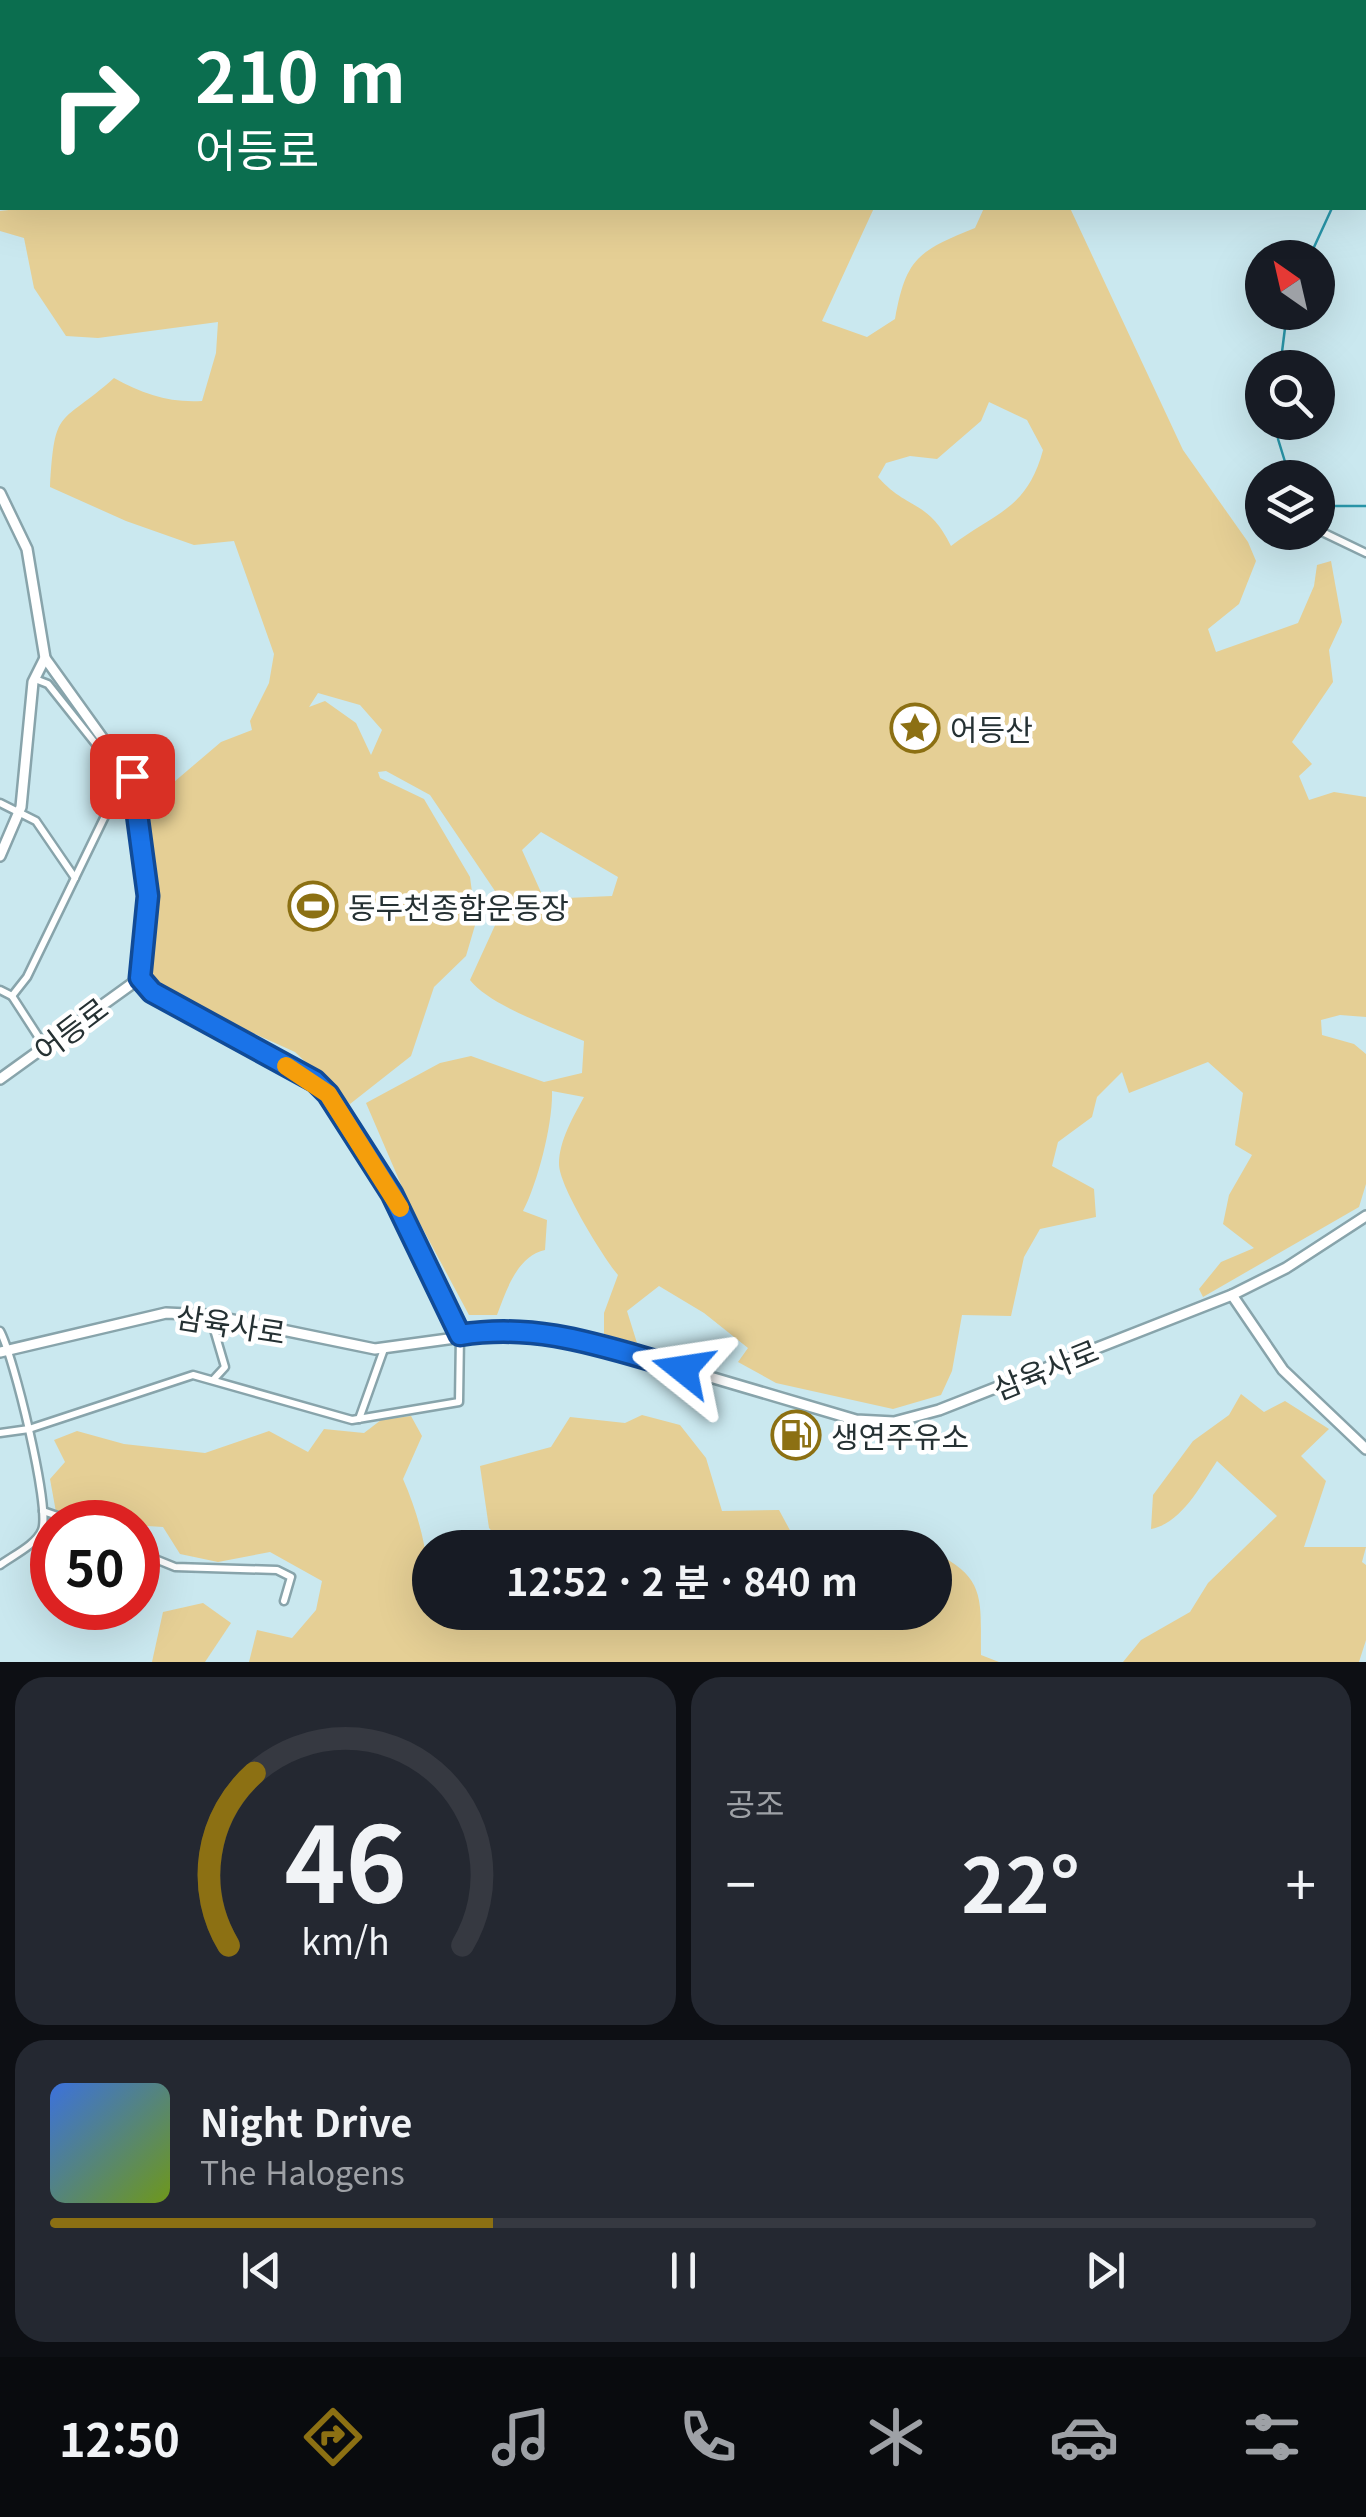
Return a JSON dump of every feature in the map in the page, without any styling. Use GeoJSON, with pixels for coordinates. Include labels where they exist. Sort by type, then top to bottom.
{"type":"FeatureCollection","features":[{"type":"Feature","properties":{"kind":"street"},"geometry":{"type":"LineString","coordinates":[[0,492],[27,550],[45,658],[35,680],[20,812],[0,856]]}},
{"type":"Feature","properties":{"kind":"street"},"geometry":{"type":"LineString","coordinates":[[1335,538],[1366,553]]}},
{"type":"Feature","properties":{"kind":"street","name":"어등로"},"geometry":{"type":"LineString","coordinates":[[45,658],[136,785],[148,896],[140,978],[152,992],[315,1081],[328,1094],[392,1194],[460,1335]]}},
{"type":"Feature","properties":{"kind":"street"},"geometry":{"type":"LineString","coordinates":[[12,996],[28,976],[121,783],[118,772],[48,684],[35,680]]}},
{"type":"Feature","properties":{"kind":"street"},"geometry":{"type":"LineString","coordinates":[[0,803],[36,821],[74,878]]}},
{"type":"Feature","properties":{"kind":"street","name":"어등로"},"geometry":{"type":"LineString","coordinates":[[0,1079],[140,978]]}},
{"type":"Feature","properties":{"kind":"street"},"geometry":{"type":"LineString","coordinates":[[0,990],[12,996],[46,1048]]}},
{"type":"Feature","properties":{"kind":"street","name":"삼육사로"},"geometry":{"type":"LineString","coordinates":[[4,1351],[151,1314],[210,1315],[384,1349],[501,1329],[538,1330],[856,1420],[882,1423],[939,1410],[1232,1294],[1314,1252],[1366,1216]]}},
{"type":"Feature","properties":{"kind":"street"},"geometry":{"type":"LineString","coordinates":[[1232,1294],[1283,1370],[1366,1449]]}},
{"type":"Feature","properties":{"kind":"street"},"geometry":{"type":"LineString","coordinates":[[210,1315],[225,1366],[214,1379]]}},
{"type":"Feature","properties":{"kind":"street"},"geometry":{"type":"LineString","coordinates":[[0,1330],[29,1429],[40,1500]]}},
{"type":"Feature","properties":{"kind":"street"},"geometry":{"type":"LineString","coordinates":[[0,1433],[29,1429],[179,1376],[214,1379],[359,1420],[459,1402],[460,1335]]}},
{"type":"Feature","properties":{"kind":"street"},"geometry":{"type":"LineString","coordinates":[[359,1420],[384,1349]]}},
{"type":"Feature","properties":{"kind":"street"},"geometry":{"type":"LineString","coordinates":[[0,1564],[30,1543]]}},
{"type":"Feature","properties":{"kind":"street"},"geometry":{"type":"LineString","coordinates":[[160,1561],[174,1567],[245,1566],[277,1570],[291,1576],[284,1601]]}},
{"type":"Feature","properties":{"kind":"shaded area"},"geometry":{"type":"Polygon","coordinates":[[[873,210],[822,321],[867,337],[895,319],[904,282],[918,259],[940,243],[975,228],[983,210],[1071,210],[1183,450],[1245,538],[1245,550],[1251,550],[1256,561],[1239,604],[1208,629],[1216,652],[1298,623],[1314,586],[1317,565],[1331,561],[1342,622],[1329,650],[1333,682],[1292,742],[1312,764],[1299,776],[1309,800],[1334,792],[1366,797],[1366,1017],[1340,1015],[1321,1020],[1322,1035],[1354,1044],[1366,1054],[1366,1184],[1359,1207],[1203,1297],[1199,1289],[1221,1262],[1254,1248],[1223,1224],[1229,1195],[1252,1155],[1235,1145],[1243,1093],[1208,1062],[1129,1093],[1122,1072],[1097,1097],[1092,1117],[1058,1142],[1052,1166],[1094,1189],[1096,1217],[1040,1229],[1024,1257],[1011,1316],[962,1315],[952,1371],[941,1395],[893,1409],[776,1383],[738,1362],[748,1348],[704,1313],[659,1286],[627,1311],[637,1343],[604,1334],[604,1313],[618,1275],[574,1204],[559,1164],[564,1138],[584,1097],[552,1091],[544,1152],[523,1211],[547,1220],[545,1250],[520,1267],[497,1315],[469,1315],[409,1203],[366,1103],[440,1063],[471,1056],[544,1082],[582,1073],[584,1041],[506,1007],[470,980],[497,921],[495,891],[430,795],[386,771],[378,772],[380,778],[424,799],[470,877],[476,922],[466,956],[434,987],[411,1056],[350,1104],[295,1052],[166,994],[153,975],[149,957],[154,891],[145,826],[154,799],[221,742],[252,730],[250,721],[269,683],[274,654],[234,541],[194,545],[126,521],[50,487],[52,461],[63,420],[114,378],[156,396],[202,401],[216,353],[218,322],[98,338],[66,336],[34,288],[24,238],[0,231],[0,211],[873,210]],[[989,402],[981,421],[937,459],[910,456],[886,463],[878,477],[926,512],[951,546],[1018,498],[1028,486],[1043,450],[1027,420],[989,402]],[[318,693],[309,707],[325,701],[356,723],[371,755],[382,730],[360,705],[318,693]],[[541,832],[522,850],[544,899],[612,896],[618,877],[541,832]]]}},
{"type":"Feature","properties":{"kind":"shaded area"},"geometry":{"type":"Polygon","coordinates":[[[1241,1394],[1264,1412],[1285,1401],[1329,1429],[1301,1456],[1326,1481],[1304,1547],[1366,1547],[1362,1562],[1366,1565],[1366,1640],[1359,1662],[1123,1662],[1141,1640],[1190,1612],[1208,1583],[1277,1516],[1217,1461],[1181,1511],[1151,1529],[1153,1495],[1193,1441],[1229,1415],[1241,1394]]]}},
{"type":"Feature","properties":{"kind":"shaded area"},"geometry":{"type":"Polygon","coordinates":[[[642,1415],[680,1425],[706,1458],[722,1511],[779,1510],[790,1530],[489,1528],[480,1466],[551,1447],[570,1417],[625,1423],[642,1415]]]}},
{"type":"Feature","properties":{"kind":"shaded area"},"geometry":{"type":"Polygon","coordinates":[[[411,1416],[422,1436],[403,1479],[420,1530],[412,1530],[412,1630],[952,1630],[952,1562],[973,1583],[978,1594],[981,1655],[999,1662],[249,1662],[257,1630],[292,1638],[316,1610],[322,1581],[270,1552],[218,1562],[180,1554],[160,1527],[160,1500],[54,1500],[50,1479],[65,1462],[54,1440],[77,1431],[124,1444],[205,1453],[269,1431],[308,1452],[324,1429],[364,1433],[381,1420],[411,1416]]]}},
{"type":"Feature","properties":{"kind":"shaded area"},"geometry":{"type":"Polygon","coordinates":[[[203,1603],[231,1623],[205,1662],[152,1662],[163,1612],[203,1603]]]}},
{"type":"Feature","properties":{"kind":"waterway"},"geometry":{"type":"LineString","coordinates":[[1317,240],[1331,210]]}},
{"type":"Feature","properties":{"kind":"waterway"},"geometry":{"type":"LineString","coordinates":[[1282,350],[1285,330]]}},
{"type":"Feature","properties":{"kind":"waterway"},"geometry":{"type":"LineString","coordinates":[[1278,440],[1284,460]]}},
{"type":"Feature","properties":{"kind":"waterway"},"geometry":{"type":"LineString","coordinates":[[1335,506],[1366,506]]}},
{"type":"Feature","properties":{"kind":"slow traffic"},"geometry":{"type":"LineString","coordinates":[[286,1066],[315,1081],[328,1094],[400,1208]]}},
{"type":"Feature","properties":{"kind":"place","name":"어등산"},"geometry":{"type":"Point","coordinates":[915,728]}},
{"type":"Feature","properties":{"kind":"place","name":"동두천종합운동장"},"geometry":{"type":"Point","coordinates":[313,906]}},
{"type":"Feature","properties":{"kind":"place","name":"생연주유소"},"geometry":{"type":"Point","coordinates":[796,1435]}},
{"type":"Feature","properties":{"kind":"route"},"geometry":{"type":"LineString","coordinates":[[132,776],[148,896],[140,978],[152,992],[315,1081],[328,1094],[392,1194],[460,1335],[501,1329],[538,1330],[683,1369]]}}]}
